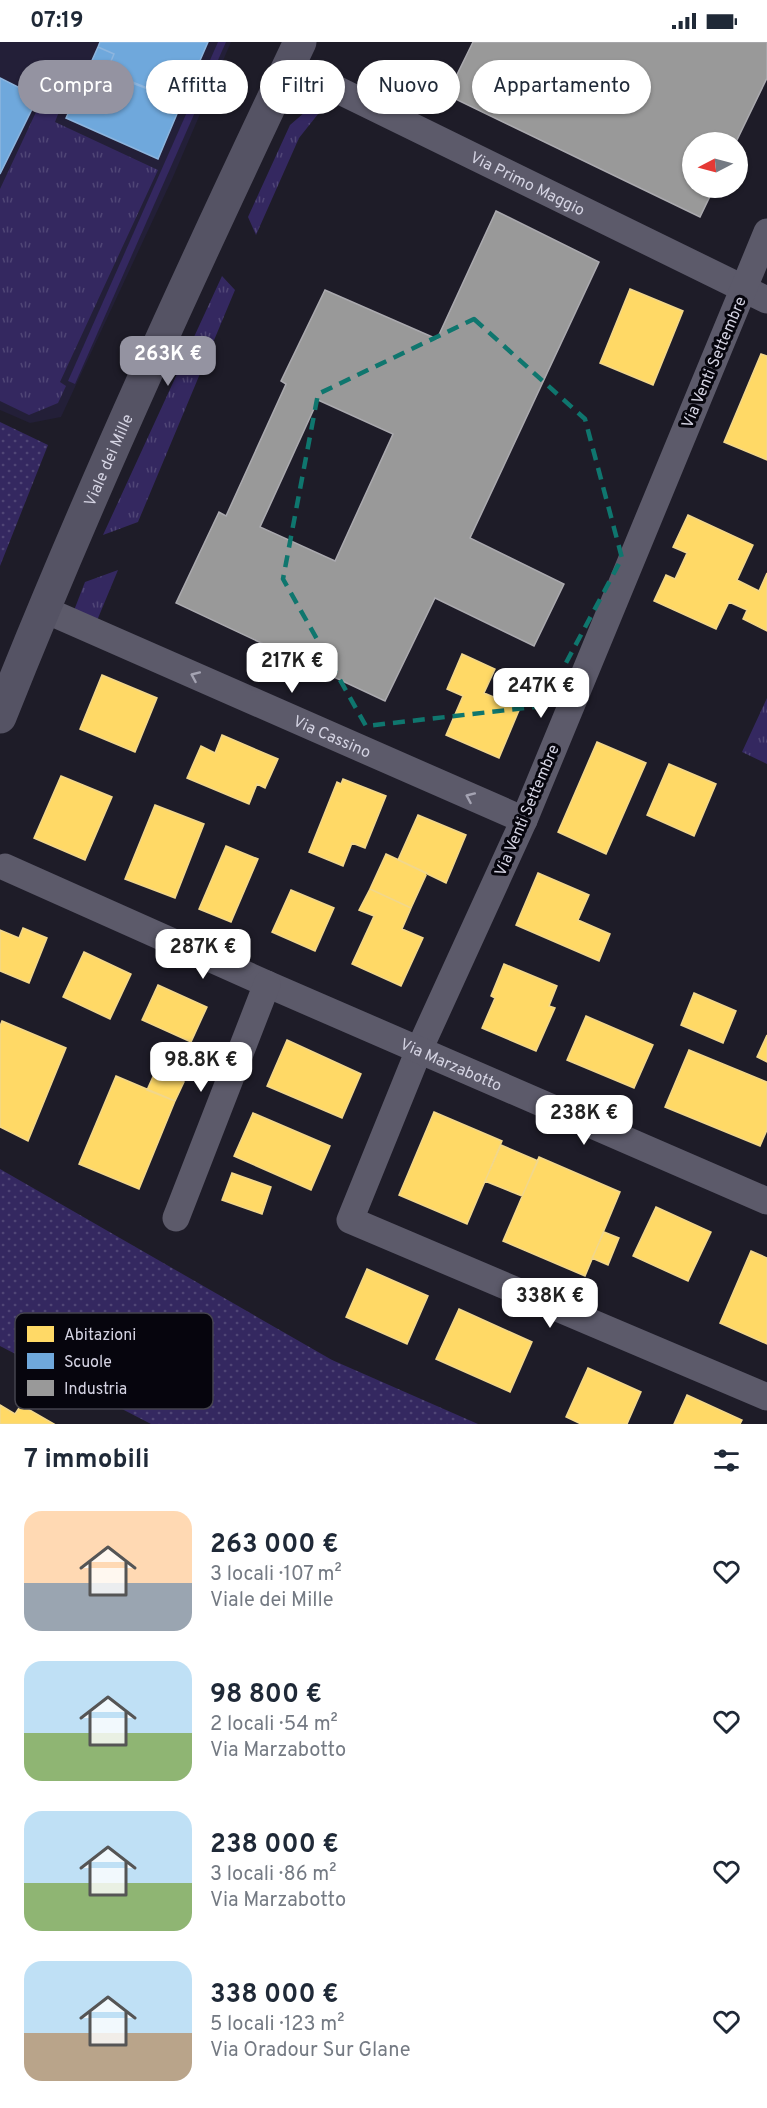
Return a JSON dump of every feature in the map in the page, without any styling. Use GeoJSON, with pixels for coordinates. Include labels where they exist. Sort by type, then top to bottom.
{"type":"FeatureCollection","features":[{"type":"Feature","properties":{"kind":"main road","name":"Viale dei Mille"},"geometry":{"type":"LineString","coordinates":[[0,717],[43,609],[163,334],[294,54]]}},
{"type":"Feature","properties":{"kind":"street","name":"Via Primo Maggio"},"geometry":{"type":"LineString","coordinates":[[294,54],[755,294]]}},
{"type":"Feature","properties":{"kind":"street","name":"Via Venti Settembre"},"geometry":{"type":"LineString","coordinates":[[767,232],[755,294],[524,820],[419,1050],[350,1220],[767,1397]]}},
{"type":"Feature","properties":{"kind":"street","name":"Via Cassino"},"geometry":{"type":"LineString","coordinates":[[43,609],[524,820]]}},
{"type":"Feature","properties":{"kind":"street","name":"Via Marzabotto"},"geometry":{"type":"LineString","coordinates":[[5,867],[267,984],[767,1201]]}},
{"type":"Feature","properties":{"kind":"street"},"geometry":{"type":"LineString","coordinates":[[176,1218],[267,984]]}},
{"type":"Feature","properties":{"kind":"highlighted area"},"geometry":{"type":"Polygon","coordinates":[[[474,319],[585,419],[622,558],[543,706],[366,726],[283,579],[318,394],[474,319]]]}},
{"type":"Feature","properties":{"kind":"shaded area"},"geometry":{"type":"Polygon","coordinates":[[[0,42],[231,42],[223,60],[146,60],[146,114],[200,114],[61,417],[30,423],[0,410],[0,42]]]}},
{"type":"Feature","properties":{"kind":"green space"},"geometry":{"type":"Polygon","coordinates":[[[218,42],[226,42],[218,60],[210,60],[218,42]]]}},
{"type":"Feature","properties":{"kind":"green space"},"geometry":{"type":"Polygon","coordinates":[[[35,114],[58,114],[55,122],[158,170],[60,382],[66,386],[58,403],[29,415],[0,401],[0,189],[35,114]]]}},
{"type":"Feature","properties":{"kind":"green space"},"geometry":{"type":"Polygon","coordinates":[[[186,114],[194,114],[75,384],[68,381],[186,114]]]}},
{"type":"Feature","properties":{"kind":"green space"},"geometry":{"type":"Polygon","coordinates":[[[303,114],[318,114],[299,138],[256,235],[248,217],[290,125],[303,114]]]}},
{"type":"Feature","properties":{"kind":"green space"},"geometry":{"type":"Polygon","coordinates":[[[222,276],[235,290],[138,522],[103,535],[222,276]]]}},
{"type":"Feature","properties":{"kind":"green space"},"geometry":{"type":"Polygon","coordinates":[[[0,422],[48,445],[0,566],[0,422]]]}},
{"type":"Feature","properties":{"kind":"green space"},"geometry":{"type":"Polygon","coordinates":[[[118,570],[96,623],[73,613],[85,582],[118,570]]]}},
{"type":"Feature","properties":{"kind":"green space"},"geometry":{"type":"Polygon","coordinates":[[[767,698],[767,764],[742,752],[767,698]]]}},
{"type":"Feature","properties":{"kind":"green space"},"geometry":{"type":"Polygon","coordinates":[[[0,1169],[332,1360],[478,1424],[151,1424],[122,1409],[213,1409],[213,1313],[15,1313],[15,1354],[0,1346],[0,1169]]]}},
{"type":"Feature","properties":{"kind":"building: Abitazioni"},"geometry":{"type":"Polygon","coordinates":[[[630,289],[683,311],[653,385],[600,363],[630,289]]]}},
{"type":"Feature","properties":{"kind":"building: Abitazioni"},"geometry":{"type":"Polygon","coordinates":[[[761,354],[767,356],[767,460],[724,442],[761,354]]]}},
{"type":"Feature","properties":{"kind":"building: Abitazioni"},"geometry":{"type":"Polygon","coordinates":[[[688,515],[753,545],[737,580],[759,591],[767,573],[767,631],[743,619],[747,610],[729,602],[716,629],[654,601],[666,575],[675,579],[687,553],[673,547],[688,515]]]}},
{"type":"Feature","properties":{"kind":"building: Abitazioni"},"geometry":{"type":"Polygon","coordinates":[[[462,654],[495,669],[484,693],[520,708],[499,758],[446,735],[463,696],[447,689],[462,654]]]}},
{"type":"Feature","properties":{"kind":"building: Abitazioni"},"geometry":{"type":"Polygon","coordinates":[[[102,675],[157,698],[135,752],[80,729],[102,675]]]}},
{"type":"Feature","properties":{"kind":"building: Abitazioni"},"geometry":{"type":"Polygon","coordinates":[[[222,735],[278,759],[265,788],[257,784],[249,804],[187,778],[201,746],[215,753],[222,735]]]}},
{"type":"Feature","properties":{"kind":"building: Abitazioni"},"geometry":{"type":"Polygon","coordinates":[[[597,742],[646,763],[606,854],[558,832],[597,742]]]}},
{"type":"Feature","properties":{"kind":"building: Abitazioni"},"geometry":{"type":"Polygon","coordinates":[[[669,764],[716,784],[694,836],[647,815],[669,764]]]}},
{"type":"Feature","properties":{"kind":"building: Abitazioni"},"geometry":{"type":"Polygon","coordinates":[[[61,776],[112,797],[85,860],[34,838],[61,776]]]}},
{"type":"Feature","properties":{"kind":"building: Abitazioni"},"geometry":{"type":"Polygon","coordinates":[[[343,779],[386,796],[365,848],[352,843],[343,866],[309,852],[337,782],[341,784],[343,779]]]}},
{"type":"Feature","properties":{"kind":"building: Abitazioni"},"geometry":{"type":"Polygon","coordinates":[[[155,805],[204,824],[175,898],[125,879],[155,805]]]}},
{"type":"Feature","properties":{"kind":"building: Abitazioni"},"geometry":{"type":"Polygon","coordinates":[[[418,815],[466,835],[446,883],[398,860],[418,815]]]}},
{"type":"Feature","properties":{"kind":"building: Abitazioni"},"geometry":{"type":"Polygon","coordinates":[[[226,846],[258,859],[231,922],[199,909],[226,846]]]}},
{"type":"Feature","properties":{"kind":"building: Abitazioni"},"geometry":{"type":"Polygon","coordinates":[[[386,854],[427,873],[411,908],[370,889],[386,854]]]}},
{"type":"Feature","properties":{"kind":"building: Abitazioni"},"geometry":{"type":"Polygon","coordinates":[[[538,873],[589,895],[578,920],[610,934],[599,961],[516,925],[538,873]]]}},
{"type":"Feature","properties":{"kind":"building: Abitazioni"},"geometry":{"type":"Polygon","coordinates":[[[370,889],[411,908],[402,929],[423,938],[401,986],[352,964],[374,916],[359,910],[370,889]]]}},
{"type":"Feature","properties":{"kind":"building: Abitazioni"},"geometry":{"type":"Polygon","coordinates":[[[291,890],[334,908],[315,951],[272,932],[291,890]]]}},
{"type":"Feature","properties":{"kind":"building: Abitazioni"},"geometry":{"type":"Polygon","coordinates":[[[23,928],[47,938],[29,983],[0,971],[0,930],[19,938],[23,928]]]}},
{"type":"Feature","properties":{"kind":"building: Abitazioni"},"geometry":{"type":"Polygon","coordinates":[[[84,952],[131,974],[110,1019],[63,997],[84,952]]]}},
{"type":"Feature","properties":{"kind":"building: Abitazioni"},"geometry":{"type":"Polygon","coordinates":[[[504,964],[557,986],[549,1006],[555,1008],[536,1051],[482,1028],[495,998],[491,996],[504,964]]]}},
{"type":"Feature","properties":{"kind":"building: Abitazioni"},"geometry":{"type":"Polygon","coordinates":[[[158,985],[207,1007],[191,1042],[142,1020],[158,985]]]}},
{"type":"Feature","properties":{"kind":"building: Abitazioni"},"geometry":{"type":"Polygon","coordinates":[[[694,993],[736,1011],[723,1043],[681,1025],[694,993]]]}},
{"type":"Feature","properties":{"kind":"building: Abitazioni"},"geometry":{"type":"Polygon","coordinates":[[[586,1016],[653,1045],[634,1088],[567,1060],[586,1016]]]}},
{"type":"Feature","properties":{"kind":"building: Abitazioni"},"geometry":{"type":"Polygon","coordinates":[[[2,1021],[66,1048],[28,1141],[0,1127],[0,1026],[2,1021]]]}},
{"type":"Feature","properties":{"kind":"building: Abitazioni"},"geometry":{"type":"Polygon","coordinates":[[[767,1035],[767,1062],[757,1057],[767,1035]]]}},
{"type":"Feature","properties":{"kind":"building: Abitazioni"},"geometry":{"type":"Polygon","coordinates":[[[287,1040],[361,1074],[342,1118],[267,1086],[287,1040]]]}},
{"type":"Feature","properties":{"kind":"building: Abitazioni"},"geometry":{"type":"Polygon","coordinates":[[[689,1050],[767,1082],[767,1130],[760,1146],[665,1107],[689,1050]]]}},
{"type":"Feature","properties":{"kind":"building: Abitazioni"},"geometry":{"type":"Polygon","coordinates":[[[156,1070],[184,1082],[175,1101],[147,1090],[156,1070]]]}},
{"type":"Feature","properties":{"kind":"building: Abitazioni"},"geometry":{"type":"Polygon","coordinates":[[[116,1076],[175,1101],[139,1189],[79,1164],[116,1076]]]}},
{"type":"Feature","properties":{"kind":"building: Abitazioni"},"geometry":{"type":"Polygon","coordinates":[[[434,1112],[502,1141],[467,1224],[399,1195],[434,1112]]]}},
{"type":"Feature","properties":{"kind":"building: Abitazioni"},"geometry":{"type":"Polygon","coordinates":[[[253,1113],[330,1146],[311,1190],[234,1156],[253,1113]]]}},
{"type":"Feature","properties":{"kind":"building: Abitazioni"},"geometry":{"type":"Polygon","coordinates":[[[501,1145],[538,1161],[522,1196],[485,1181],[501,1145]]]}},
{"type":"Feature","properties":{"kind":"building: Abitazioni"},"geometry":{"type":"Polygon","coordinates":[[[539,1157],[620,1192],[585,1276],[503,1241],[539,1157]]]}},
{"type":"Feature","properties":{"kind":"building: Abitazioni"},"geometry":{"type":"Polygon","coordinates":[[[232,1173],[271,1187],[262,1214],[222,1200],[232,1173]]]}},
{"type":"Feature","properties":{"kind":"building: Abitazioni"},"geometry":{"type":"Polygon","coordinates":[[[656,1207],[711,1232],[688,1281],[633,1256],[656,1207]]]}},
{"type":"Feature","properties":{"kind":"building: Abitazioni"},"geometry":{"type":"Polygon","coordinates":[[[604,1232],[619,1238],[608,1265],[592,1258],[604,1232]]]}},
{"type":"Feature","properties":{"kind":"building: Abitazioni"},"geometry":{"type":"Polygon","coordinates":[[[751,1251],[767,1258],[767,1344],[720,1323],[751,1251]]]}},
{"type":"Feature","properties":{"kind":"building: Abitazioni"},"geometry":{"type":"Polygon","coordinates":[[[367,1269],[428,1296],[407,1344],[346,1317],[367,1269]]]}},
{"type":"Feature","properties":{"kind":"building: Abitazioni"},"geometry":{"type":"Polygon","coordinates":[[[459,1309],[532,1342],[510,1392],[436,1359],[459,1309]]]}},
{"type":"Feature","properties":{"kind":"building: Abitazioni"},"geometry":{"type":"Polygon","coordinates":[[[588,1368],[641,1392],[627,1424],[581,1424],[566,1417],[588,1368]]]}},
{"type":"Feature","properties":{"kind":"building: Abitazioni"},"geometry":{"type":"Polygon","coordinates":[[[687,1395],[742,1420],[740,1424],[674,1424],[687,1395]]]}},
{"type":"Feature","properties":{"kind":"building: Abitazioni"},"geometry":{"type":"Polygon","coordinates":[[[0,1405],[15,1414],[18,1409],[28,1409],[54,1424],[0,1424],[0,1405]]]}},
{"type":"Feature","properties":{"kind":"building: Scuole"},"geometry":{"type":"Polygon","coordinates":[[[100,42],[208,42],[200,60],[146,60],[146,88],[134,84],[134,60],[111,60],[114,54],[98,47],[100,42]]]}},
{"type":"Feature","properties":{"kind":"building: Scuole"},"geometry":{"type":"Polygon","coordinates":[[[98,47],[114,54],[111,60],[92,60],[98,47]]]}},
{"type":"Feature","properties":{"kind":"building: Scuole"},"geometry":{"type":"Polygon","coordinates":[[[0,78],[18,87],[18,114],[30,114],[0,174],[0,78]]]}},
{"type":"Feature","properties":{"kind":"building: Scuole"},"geometry":{"type":"Polygon","coordinates":[[[134,83],[146,88],[146,114],[177,114],[158,159],[66,118],[68,114],[134,114],[134,83]]]}},
{"type":"Feature","properties":{"kind":"building: Industria"},"geometry":{"type":"Polygon","coordinates":[[[473,42],[767,42],[767,78],[741,132],[682,132],[682,198],[709,198],[700,217],[486,114],[651,114],[651,60],[472,60],[472,107],[460,101],[460,68],[473,42]]]}},
{"type":"Feature","properties":{"kind":"building: Industria"},"geometry":{"type":"Polygon","coordinates":[[[496,211],[599,262],[470,538],[564,584],[534,646],[435,598],[385,701],[176,603],[219,512],[226,516],[286,384],[281,381],[325,290],[437,339],[496,211]],[[318,400],[260,527],[335,561],[393,434],[318,400]]]}}]}
